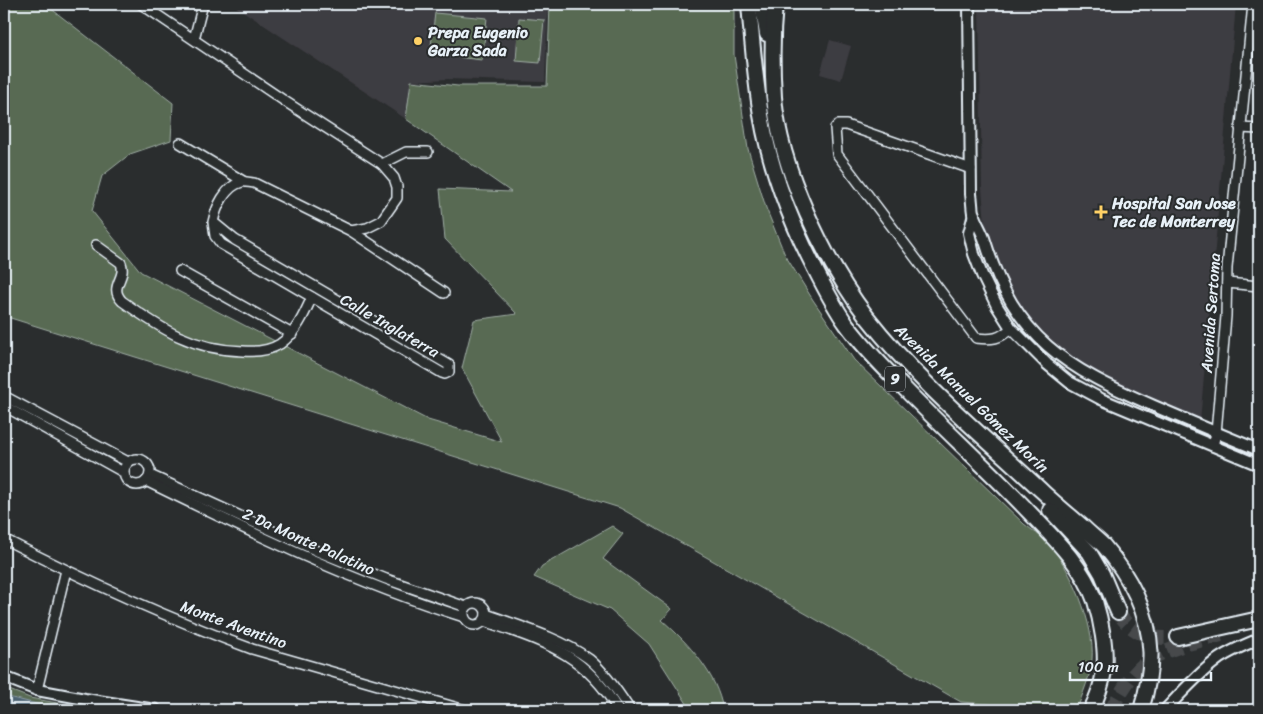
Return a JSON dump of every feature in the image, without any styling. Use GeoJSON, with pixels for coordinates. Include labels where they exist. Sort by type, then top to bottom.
{"type":"FeatureCollection","features":[{"type":"Feature","properties":{"kind":"highway","name":"9"},"geometry":{"type":"LineString","coordinates":[[749,4],[761,116],[770,155],[800,240],[824,287],[847,325],[859,340],[891,375],[1055,539],[1074,562],[1095,601],[1103,635],[1104,669],[1092,710]]}},
{"type":"Feature","properties":{"kind":"highway"},"geometry":{"type":"LineString","coordinates":[[762,4],[773,64]]}},
{"type":"Feature","properties":{"kind":"highway","name":"Avenida Manuel Gómez Morín"},"geometry":{"type":"LineString","coordinates":[[775,4],[774,98],[783,144],[799,193],[818,236],[837,272],[866,315],[897,352],[940,396],[1007,459],[1103,545],[1121,568],[1136,595],[1149,636],[1151,671],[1141,710]]}},
{"type":"Feature","properties":{"kind":"highway"},"geometry":{"type":"LineString","coordinates":[[1007,459],[1025,484],[1089,552],[1102,574],[1118,612]]}},
{"type":"Feature","properties":{"kind":"highway"},"geometry":{"type":"LineString","coordinates":[[1178,637],[1259,619]]}},
{"type":"Feature","properties":{"kind":"highway"},"geometry":{"type":"LineString","coordinates":[[1221,635],[1259,626]]}},
{"type":"Feature","properties":{"kind":"street"},"geometry":{"type":"LineString","coordinates":[[141,4],[382,164],[394,178],[397,187],[396,198],[382,221],[367,228],[351,231]]}},
{"type":"Feature","properties":{"kind":"street"},"geometry":{"type":"LineString","coordinates":[[194,40],[203,4]]}},
{"type":"Feature","properties":{"kind":"street"},"geometry":{"type":"LineString","coordinates":[[969,4],[971,194],[974,214],[983,233],[995,272],[1009,299],[1039,339],[1076,369],[1108,386],[1259,450]]}},
{"type":"Feature","properties":{"kind":"street","name":"Avenida Sertoma"},"geometry":{"type":"LineString","coordinates":[[1213,446],[1216,433],[1225,330],[1240,128],[1255,23],[1252,4]]}},
{"type":"Feature","properties":{"kind":"street"},"geometry":{"type":"LineString","coordinates":[[971,169],[846,124],[838,125],[836,128],[837,154],[976,338],[997,339],[1011,328]]}},
{"type":"Feature","properties":{"kind":"street"},"geometry":{"type":"LineString","coordinates":[[1240,128],[1259,130]]}},
{"type":"Feature","properties":{"kind":"street"},"geometry":{"type":"LineString","coordinates":[[180,144],[243,181],[254,184],[351,231],[444,293]]}},
{"type":"Feature","properties":{"kind":"street"},"geometry":{"type":"LineString","coordinates":[[382,164],[406,152],[428,152]]}},
{"type":"Feature","properties":{"kind":"street"},"geometry":{"type":"LineString","coordinates":[[213,222],[216,210],[230,188],[243,181]]}},
{"type":"Feature","properties":{"kind":"street"},"geometry":{"type":"LineString","coordinates":[[974,214],[969,233],[974,254],[997,306],[1011,328],[1047,364],[1069,382],[1110,403],[1259,465]]}},
{"type":"Feature","properties":{"kind":"street","name":"Calle Inglaterra"},"geometry":{"type":"LineString","coordinates":[[213,222],[235,240],[449,365],[449,372],[443,374],[221,244],[215,236],[213,222]]}},
{"type":"Feature","properties":{"kind":"street"},"geometry":{"type":"LineString","coordinates":[[96,245],[121,263],[123,272],[116,289],[117,295],[122,301],[148,320],[190,342],[206,348],[252,352],[267,350],[279,345],[292,334],[312,297]]}},
{"type":"Feature","properties":{"kind":"street"},"geometry":{"type":"LineString","coordinates":[[180,271],[292,334]]}},
{"type":"Feature","properties":{"kind":"street"},"geometry":{"type":"LineString","coordinates":[[1227,283],[1259,286]]}},
{"type":"Feature","properties":{"kind":"street"},"geometry":{"type":"LineString","coordinates":[[4,396],[128,462]]}},
{"type":"Feature","properties":{"kind":"street"},"geometry":{"type":"LineString","coordinates":[[4,406],[123,472],[125,478],[131,484],[139,485],[148,478],[149,467],[143,461],[135,459],[128,462],[123,472]]}},
{"type":"Feature","properties":{"kind":"street","name":"2 Da Monte Palatino"},"geometry":{"type":"LineString","coordinates":[[148,478],[386,579],[466,607]]}},
{"type":"Feature","properties":{"kind":"street","name":"2 Da Monte Palatino"},"geometry":{"type":"LineString","coordinates":[[148,478],[312,560],[381,589],[464,618]]}},
{"type":"Feature","properties":{"kind":"street","name":"Monte Aventino"},"geometry":{"type":"LineString","coordinates":[[4,539],[66,570],[177,620],[252,649],[465,710]]}},
{"type":"Feature","properties":{"kind":"street"},"geometry":{"type":"LineString","coordinates":[[37,690],[66,570]]}},
{"type":"Feature","properties":{"kind":"street"},"geometry":{"type":"LineString","coordinates":[[472,603],[479,604],[484,608],[485,618],[479,625],[472,625],[464,618],[466,607],[472,603]]}},
{"type":"Feature","properties":{"kind":"street"},"geometry":{"type":"LineString","coordinates":[[485,618],[564,652],[583,666],[601,686],[618,710]]}},
{"type":"Feature","properties":{"kind":"street"},"geometry":{"type":"LineString","coordinates":[[485,618],[529,630],[571,648],[590,660],[608,679],[630,710]]}},
{"type":"Feature","properties":{"kind":"street"},"geometry":{"type":"LineString","coordinates":[[1165,710],[1217,660],[1259,639]]}},
{"type":"Feature","properties":{"kind":"street"},"geometry":{"type":"LineString","coordinates":[[4,677],[37,690],[156,710]]}},
{"type":"Feature","properties":{"kind":"shaded area","name":"Prepa Eugenio Garza Sada"},"geometry":{"type":"Polygon","coordinates":[[[232,4],[548,4],[545,82],[447,79],[411,81],[406,119],[232,4]]]}},
{"type":"Feature","properties":{"kind":"shaded area","name":"Hospital San Jose Tec de Monterrey"},"geometry":{"type":"Polygon","coordinates":[[[979,4],[1236,4],[1200,422],[1100,380],[1032,329],[1003,283],[986,236],[982,188],[979,4]]]}},
{"type":"Feature","properties":{"kind":"shaded area"},"geometry":{"type":"Polygon","coordinates":[[[830,40],[851,46],[841,80],[820,74],[830,40]]]}},
{"type":"Feature","properties":{"kind":"green space"},"geometry":{"type":"Polygon","coordinates":[[[4,4],[45,4],[173,103],[171,140],[130,154],[102,176],[92,211],[141,272],[428,420],[502,442],[462,368],[474,320],[517,314],[445,239],[440,189],[511,192],[406,119],[411,81],[458,86],[547,86],[550,4],[734,4],[734,55],[748,149],[766,208],[785,255],[854,360],[1024,524],[1048,543],[1057,554],[1080,598],[1090,630],[1092,645],[1090,672],[1077,710],[961,702],[620,508],[4,316],[4,4]]]}},
{"type":"Feature","properties":{"kind":"green space"},"geometry":{"type":"Polygon","coordinates":[[[435,13],[487,18],[482,60],[430,54],[435,13]]]}},
{"type":"Feature","properties":{"kind":"green space"},"geometry":{"type":"Polygon","coordinates":[[[519,18],[544,20],[540,63],[516,61],[519,18]]]}},
{"type":"Feature","properties":{"kind":"green space"},"geometry":{"type":"Polygon","coordinates":[[[612,526],[623,534],[603,559],[672,609],[662,620],[692,650],[708,672],[715,684],[723,710],[691,710],[649,644],[610,610],[534,577],[542,566],[612,526]]]}},
{"type":"Feature","properties":{"kind":"green space"},"geometry":{"type":"Polygon","coordinates":[[[4,688],[30,698],[95,710],[4,710],[4,688]]]}},
{"type":"Feature","properties":{"kind":"water"},"geometry":{"type":"Polygon","coordinates":[[[4,696],[61,710],[32,710],[11,707],[4,705],[4,696]]]}},
{"type":"Feature","properties":{"kind":"tunnel"},"geometry":{"type":"LineString","coordinates":[[1118,612],[1123,620],[1136,631],[1151,637],[1178,637]]}},
{"type":"Feature","properties":{"kind":"tunnel"},"geometry":{"type":"LineString","coordinates":[[1111,710],[1130,679],[1145,663],[1172,649],[1221,635]]}},
{"type":"Feature","properties":{"kind":"place","name":"Prepa Eugenio Garza Sada"},"geometry":{"type":"Point","coordinates":[418,41]}},
{"type":"Feature","properties":{"kind":"place","name":"Hospital San Jose Tec de Monterrey"},"geometry":{"type":"Point","coordinates":[1101,212]}}]}
